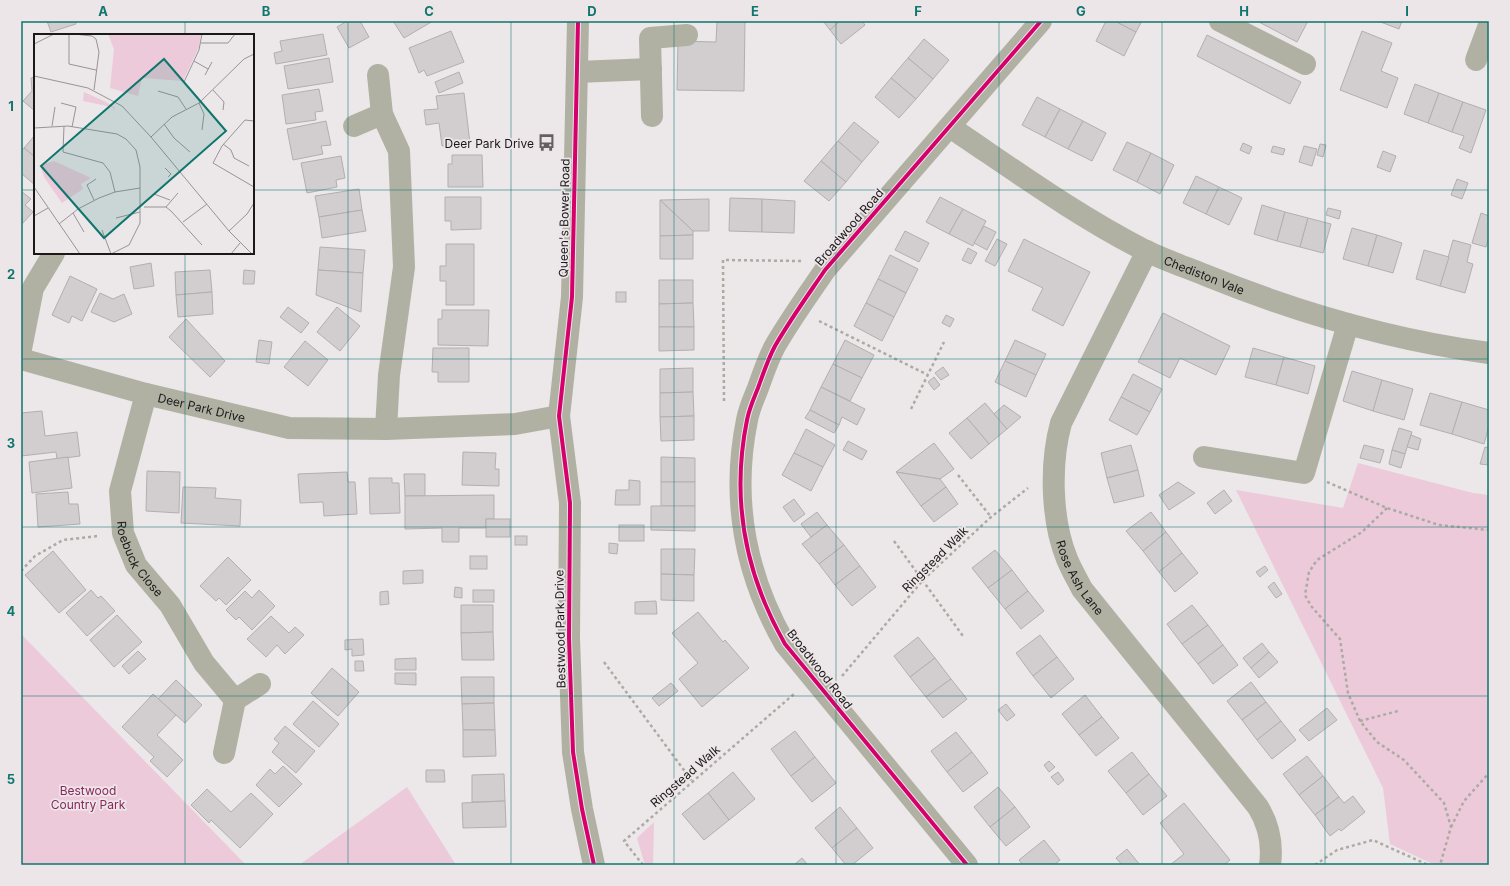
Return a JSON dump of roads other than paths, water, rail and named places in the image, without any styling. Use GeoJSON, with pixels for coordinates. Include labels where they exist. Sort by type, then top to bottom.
{"type":"FeatureCollection","features":[{"type":"Feature","properties":{"kind":"street","name":"Queen's Bower Road"},"geometry":{"type":"LineString","coordinates":[[559,416],[572,297],[578,21]]}},
{"type":"Feature","properties":{"kind":"street","name":"Broadwood Road"},"geometry":{"type":"LineString","coordinates":[[967,865],[812,678],[785,644],[769,616],[756,583],[748,554],[740,493],[742,454],[747,418],[774,347],[797,310],[825,270],[1041,21]]}},
{"type":"Feature","properties":{"kind":"street"},"geometry":{"type":"LineString","coordinates":[[1220,21],[1305,64]]}},
{"type":"Feature","properties":{"kind":"street"},"geometry":{"type":"LineString","coordinates":[[1476,60],[1483,24]]}},
{"type":"Feature","properties":{"kind":"street"},"geometry":{"type":"LineString","coordinates":[[652,116],[650,38],[687,35]]}},
{"type":"Feature","properties":{"kind":"street"},"geometry":{"type":"LineString","coordinates":[[577,72],[651,69]]}},
{"type":"Feature","properties":{"kind":"street"},"geometry":{"type":"LineString","coordinates":[[378,75],[382,114],[399,150],[404,267],[389,375],[386,429]]}},
{"type":"Feature","properties":{"kind":"street"},"geometry":{"type":"LineString","coordinates":[[354,126],[382,114]]}},
{"type":"Feature","properties":{"kind":"street","name":"Chediston Vale"},"geometry":{"type":"LineString","coordinates":[[950,127],[1039,187],[1095,222],[1147,251],[1230,285],[1301,310],[1348,324],[1428,344],[1489,353]]}},
{"type":"Feature","properties":{"kind":"street","name":"Rose Ash Lane"},"geometry":{"type":"LineString","coordinates":[[1147,251],[1060,423],[1055,446],[1054,468],[1058,527],[1067,558],[1082,589],[1258,807],[1266,820],[1270,836],[1272,852],[1270,865]]}},
{"type":"Feature","properties":{"kind":"street"},"geometry":{"type":"LineString","coordinates":[[21,349],[33,288],[53,254]]}},
{"type":"Feature","properties":{"kind":"street"},"geometry":{"type":"LineString","coordinates":[[1204,457],[1304,473],[1348,324]]}},
{"type":"Feature","properties":{"kind":"street","name":"Deer Park Drive"},"geometry":{"type":"LineString","coordinates":[[21,359],[146,394],[289,428],[386,429],[515,424],[559,416]]}},
{"type":"Feature","properties":{"kind":"street","name":"Roebuck Close"},"geometry":{"type":"LineString","coordinates":[[146,394],[120,491],[123,533],[136,565],[170,605],[204,663],[235,700]]}},
{"type":"Feature","properties":{"kind":"street","name":"Bestwood Park Drive"},"geometry":{"type":"LineString","coordinates":[[559,416],[570,503],[569,638],[573,752],[582,809],[594,865]]}},
{"type":"Feature","properties":{"kind":"street"},"geometry":{"type":"LineString","coordinates":[[224,753],[235,700],[260,684]]}},
{"type":"Feature","properties":{"kind":"place","name":"Deer Park Drive"},"geometry":{"type":"Point","coordinates":[547,143]}},
{"type":"Feature","properties":{"kind":"park label","name":"Bestwood Country Park"},"geometry":{"type":"Point","coordinates":[88,797]}}]}
